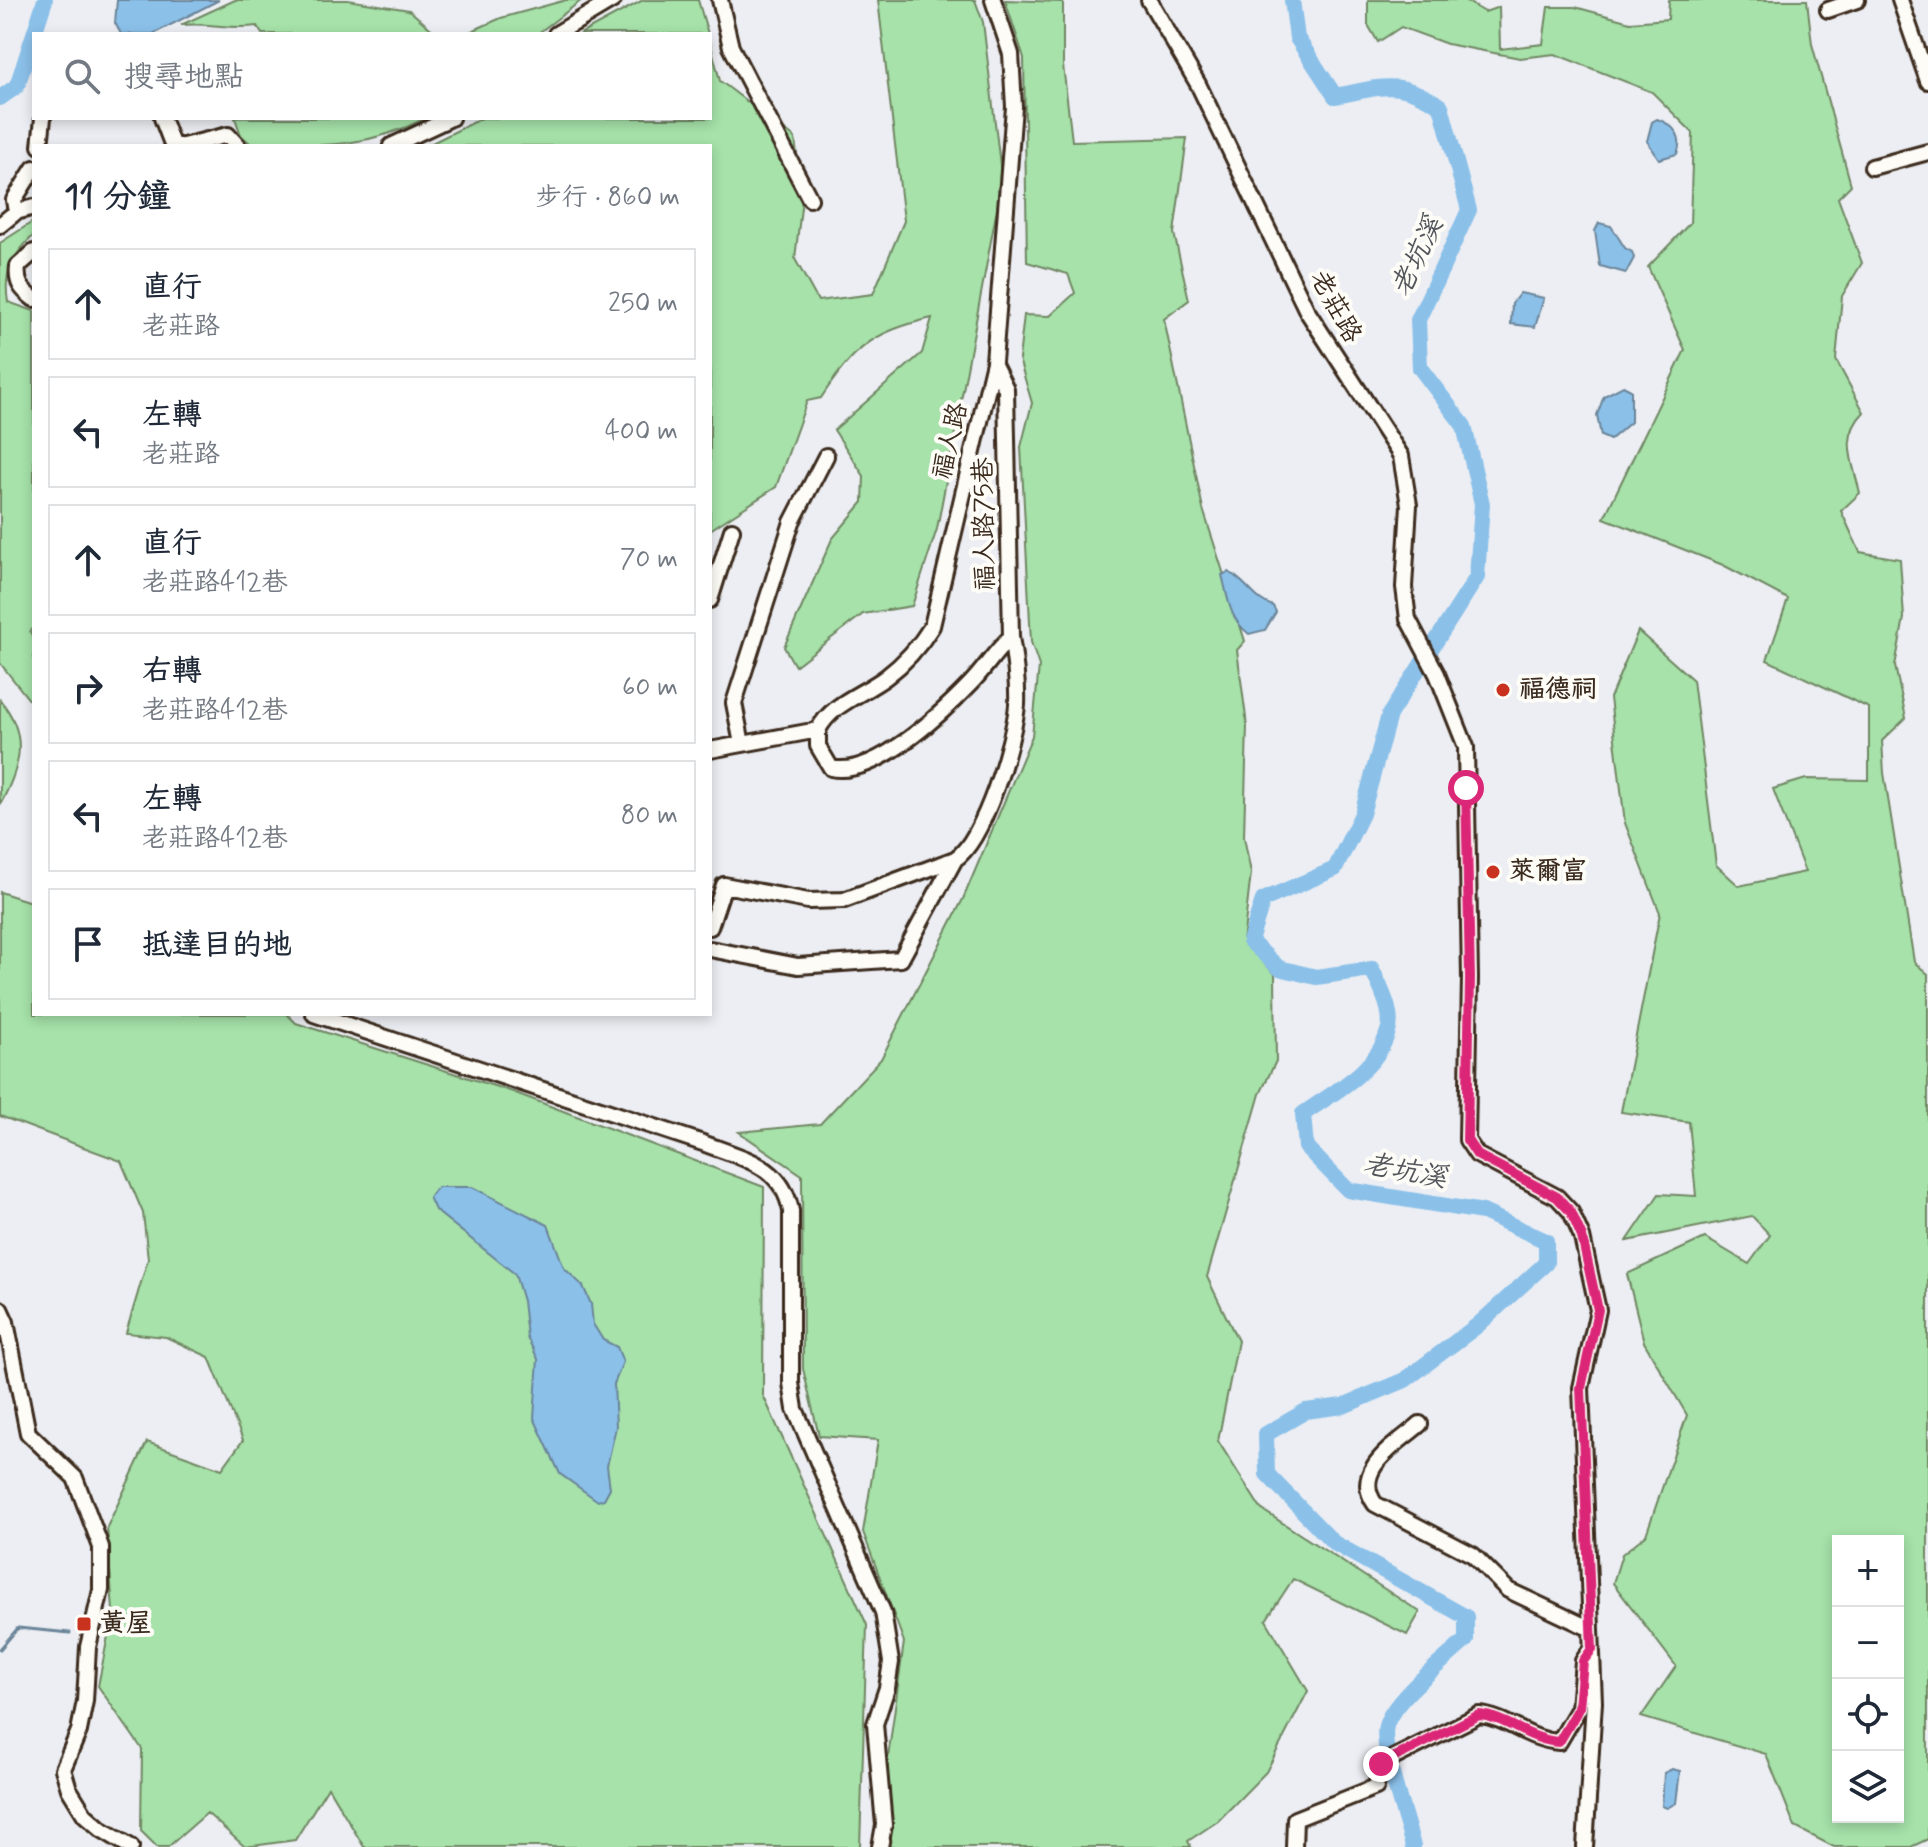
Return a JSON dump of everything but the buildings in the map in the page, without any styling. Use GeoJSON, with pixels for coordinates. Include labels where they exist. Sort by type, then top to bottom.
{"type":"FeatureCollection","features":[{"type":"Feature","properties":{"kind":"street"},"geometry":{"type":"LineString","coordinates":[[559,32],[613,0]]}},
{"type":"Feature","properties":{"kind":"street"},"geometry":{"type":"LineString","coordinates":[[720,0],[731,47],[810,199]]}},
{"type":"Feature","properties":{"kind":"street","name":"福人路"},"geometry":{"type":"LineString","coordinates":[[818,730],[827,714],[885,678],[914,654],[932,626],[994,365],[1014,107],[1011,54],[993,0]]}},
{"type":"Feature","properties":{"kind":"street","name":"老莊路"},"geometry":{"type":"LineString","coordinates":[[1149,0],[1198,84],[1307,311],[1401,456],[1409,505],[1404,587],[1408,619],[1466,747],[1467,1140],[1477,1155],[1557,1197],[1571,1212],[1582,1237],[1598,1310],[1581,1388],[1591,1629]]}},
{"type":"Feature","properties":{"kind":"street"},"geometry":{"type":"LineString","coordinates":[[1828,10],[1857,0]]}},
{"type":"Feature","properties":{"kind":"street"},"geometry":{"type":"LineString","coordinates":[[1900,0],[1921,40],[1928,81]]}},
{"type":"Feature","properties":{"kind":"street"},"geometry":{"type":"LineString","coordinates":[[40,144],[43,120]]}},
{"type":"Feature","properties":{"kind":"street"},"geometry":{"type":"LineString","coordinates":[[163,120],[172,144]]}},
{"type":"Feature","properties":{"kind":"street"},"geometry":{"type":"LineString","coordinates":[[395,144],[447,120]]}},
{"type":"Feature","properties":{"kind":"street"},"geometry":{"type":"LineString","coordinates":[[190,144],[228,135],[236,144]]}},
{"type":"Feature","properties":{"kind":"street"},"geometry":{"type":"LineString","coordinates":[[1872,167],[1928,152]]}},
{"type":"Feature","properties":{"kind":"street"},"geometry":{"type":"LineString","coordinates":[[16,212],[14,200],[32,171]]}},
{"type":"Feature","properties":{"kind":"street"},"geometry":{"type":"LineString","coordinates":[[0,225],[16,212],[32,208]]}},
{"type":"Feature","properties":{"kind":"street"},"geometry":{"type":"LineString","coordinates":[[32,254],[18,266],[17,275],[19,287],[32,297]]}},
{"type":"Feature","properties":{"kind":"street","name":"福人路75巷"},"geometry":{"type":"LineString","coordinates":[[712,949],[798,966],[901,959],[955,859],[968,851],[986,813],[1017,709],[1011,637],[1006,389],[994,365]]}},
{"type":"Feature","properties":{"kind":"street"},"geometry":{"type":"LineString","coordinates":[[742,744],[734,703],[792,522],[826,456]]}},
{"type":"Feature","properties":{"kind":"street"},"geometry":{"type":"LineString","coordinates":[[712,594],[732,530]]}},
{"type":"Feature","properties":{"kind":"street"},"geometry":{"type":"LineString","coordinates":[[712,750],[818,730],[818,746],[831,768],[857,770],[879,761],[970,685],[1011,637]]}},
{"type":"Feature","properties":{"kind":"street"},"geometry":{"type":"LineString","coordinates":[[712,920],[724,885],[808,901],[844,900],[955,859]]}},
{"type":"Feature","properties":{"kind":"street"},"geometry":{"type":"LineString","coordinates":[[320,1016],[703,1143],[761,1166],[779,1179],[788,1192],[791,1211],[791,1383],[795,1409],[883,1612],[889,1636],[887,1688],[875,1724],[884,1825],[880,1847]]}},
{"type":"Feature","properties":{"kind":"street"},"geometry":{"type":"LineString","coordinates":[[0,1309],[6,1322],[28,1433],[75,1478],[101,1547],[101,1590],[88,1647],[85,1701],[79,1731],[63,1769],[69,1789],[85,1815],[131,1847]]}},
{"type":"Feature","properties":{"kind":"street"},"geometry":{"type":"LineString","coordinates":[[1420,1424],[1372,1467],[1366,1480],[1368,1494],[1375,1504],[1473,1555],[1508,1590],[1591,1629],[1593,1766],[1585,1847]]}},
{"type":"Feature","properties":{"kind":"street"},"geometry":{"type":"LineString","coordinates":[[1294,1847],[1293,1823],[1305,1814],[1376,1787],[1381,1764],[1479,1715],[1489,1716],[1540,1741],[1559,1742],[1579,1708],[1583,1661],[1592,1649]]}},
{"type":"Feature","properties":{"kind":"street"},"geometry":{"type":"LineString","coordinates":[[1303,1847],[1305,1814]]}},
{"type":"Feature","properties":{"kind":"green space"},"geometry":{"type":"Polygon","coordinates":[[[235,0],[348,0],[409,10],[435,32],[261,32],[257,26],[181,25],[235,0]]]}},
{"type":"Feature","properties":{"kind":"green space"},"geometry":{"type":"Polygon","coordinates":[[[566,0],[582,0],[540,32],[470,32],[501,18],[566,0]]]}},
{"type":"Feature","properties":{"kind":"green space"},"geometry":{"type":"Polygon","coordinates":[[[643,0],[698,0],[707,32],[584,32],[643,0]]]}},
{"type":"Feature","properties":{"kind":"green space"},"geometry":{"type":"Polygon","coordinates":[[[878,0],[975,0],[983,22],[1002,182],[937,529],[912,606],[863,614],[795,666],[784,647],[832,539],[863,502],[864,476],[834,430],[922,353],[932,318],[879,336],[855,354],[821,398],[807,401],[776,487],[712,529],[712,144],[430,144],[478,120],[712,120],[712,50],[720,81],[795,138],[802,199],[795,259],[818,301],[873,294],[904,221],[878,0]]]}},
{"type":"Feature","properties":{"kind":"green space"},"geometry":{"type":"Polygon","coordinates":[[[1005,0],[1063,2],[1063,65],[1072,141],[1187,138],[1174,233],[1189,300],[1164,319],[1203,509],[1245,641],[1237,650],[1247,725],[1244,837],[1251,873],[1243,942],[1275,974],[1276,1061],[1260,1094],[1207,1277],[1238,1341],[1218,1441],[1261,1509],[1420,1612],[1407,1635],[1293,1579],[1266,1620],[1308,1691],[1266,1772],[1218,1821],[1188,1841],[1191,1847],[889,1847],[886,1772],[904,1642],[863,1532],[878,1440],[819,1436],[803,1369],[802,1175],[739,1132],[820,1124],[881,1059],[963,899],[1032,736],[1039,666],[1031,642],[1021,447],[1032,403],[1019,359],[1024,315],[1050,316],[1075,293],[1068,274],[1027,262],[1024,58],[1005,0]]]}},
{"type":"Feature","properties":{"kind":"green space"},"geometry":{"type":"Polygon","coordinates":[[[1368,0],[1464,0],[1485,12],[1499,7],[1500,49],[1543,44],[1548,7],[1575,7],[1630,22],[1668,19],[1669,0],[1807,0],[1812,44],[1851,185],[1838,198],[1862,263],[1842,296],[1836,360],[1864,412],[1856,422],[1850,441],[1860,493],[1841,511],[1860,552],[1900,559],[1904,618],[1895,666],[1906,718],[1882,741],[1884,773],[1914,962],[1928,974],[1928,1839],[1911,1847],[1834,1847],[1795,1827],[1766,1754],[1641,1717],[1676,1666],[1613,1583],[1622,1554],[1646,1535],[1687,1415],[1644,1342],[1627,1274],[1705,1238],[1749,1264],[1770,1235],[1752,1216],[1627,1241],[1659,1194],[1696,1196],[1689,1122],[1621,1112],[1660,913],[1625,823],[1610,698],[1638,631],[1693,680],[1716,865],[1739,886],[1805,872],[1773,789],[1806,779],[1869,780],[1869,708],[1767,660],[1788,599],[1723,565],[1604,518],[1685,350],[1648,267],[1690,223],[1693,133],[1652,92],[1555,54],[1520,58],[1447,44],[1401,27],[1378,42],[1368,25],[1368,0]]]}},
{"type":"Feature","properties":{"kind":"green space"},"geometry":{"type":"Polygon","coordinates":[[[236,120],[422,120],[383,135],[341,144],[251,144],[241,135],[236,120]]]}},
{"type":"Feature","properties":{"kind":"green space"},"geometry":{"type":"Polygon","coordinates":[[[32,222],[32,237],[20,250],[8,273],[7,291],[8,302],[32,310],[32,703],[0,663],[0,243],[32,222]]]}},
{"type":"Feature","properties":{"kind":"green space"},"geometry":{"type":"Polygon","coordinates":[[[0,700],[15,726],[19,752],[13,778],[0,805],[0,700]]]}},
{"type":"Feature","properties":{"kind":"green space"},"geometry":{"type":"Polygon","coordinates":[[[0,892],[32,902],[32,1016],[289,1016],[296,1023],[513,1092],[764,1187],[763,1395],[867,1625],[860,1847],[364,1847],[328,1787],[295,1840],[245,1847],[207,1813],[168,1847],[157,1847],[141,1831],[142,1749],[98,1686],[113,1611],[107,1527],[147,1442],[222,1469],[243,1440],[209,1357],[166,1337],[126,1333],[148,1259],[143,1213],[121,1161],[0,1116],[0,892]]]}},
{"type":"Feature","properties":{"kind":"water"},"geometry":{"type":"Polygon","coordinates":[[[117,0],[219,0],[157,32],[120,32],[115,23],[117,0]]]}},
{"type":"Feature","properties":{"kind":"water"},"geometry":{"type":"Polygon","coordinates":[[[1657,119],[1676,132],[1679,142],[1677,154],[1659,159],[1647,141],[1652,122],[1657,119]]]}},
{"type":"Feature","properties":{"kind":"water"},"geometry":{"type":"Polygon","coordinates":[[[1599,223],[1611,226],[1625,248],[1632,252],[1634,258],[1626,273],[1600,266],[1595,231],[1599,223]]]}},
{"type":"Feature","properties":{"kind":"water"},"geometry":{"type":"Polygon","coordinates":[[[1520,293],[1544,298],[1535,327],[1511,324],[1512,303],[1520,293]]]}},
{"type":"Feature","properties":{"kind":"water"},"geometry":{"type":"Polygon","coordinates":[[[1623,386],[1631,390],[1631,422],[1610,440],[1601,436],[1597,415],[1604,396],[1623,386]]]}},
{"type":"Feature","properties":{"kind":"water"},"geometry":{"type":"Polygon","coordinates":[[[1228,572],[1273,606],[1276,612],[1265,630],[1249,634],[1237,621],[1222,575],[1228,572]]]}},
{"type":"Feature","properties":{"kind":"water"},"geometry":{"type":"Polygon","coordinates":[[[438,1187],[472,1187],[548,1225],[564,1268],[583,1286],[591,1304],[593,1324],[603,1340],[617,1347],[623,1362],[614,1384],[616,1427],[607,1466],[610,1488],[604,1499],[598,1501],[560,1474],[534,1418],[538,1359],[527,1337],[523,1301],[515,1274],[435,1210],[429,1197],[438,1187]]]}},
{"type":"Feature","properties":{"kind":"water"},"geometry":{"type":"Polygon","coordinates":[[[1672,1769],[1680,1771],[1676,1803],[1667,1808],[1662,1806],[1664,1773],[1672,1769]]]}},
{"type":"Feature","properties":{"kind":"waterway"},"geometry":{"type":"LineString","coordinates":[[35,32],[45,0]]}},
{"type":"Feature","properties":{"kind":"waterway","name":"老坑溪"},"geometry":{"type":"LineString","coordinates":[[1292,0],[1297,38],[1335,96],[1378,88],[1401,88],[1441,106],[1469,210],[1418,320],[1420,368],[1464,426],[1482,504],[1477,577],[1389,715],[1362,814],[1335,869],[1263,900],[1250,941],[1279,968],[1316,977],[1372,969],[1385,998],[1389,1028],[1376,1056],[1342,1088],[1303,1114],[1306,1147],[1348,1190],[1483,1212],[1546,1241],[1546,1263],[1478,1325],[1405,1380],[1343,1406],[1306,1411],[1266,1434],[1267,1474],[1334,1543],[1466,1617],[1466,1640],[1409,1692],[1386,1726],[1390,1767],[1413,1847]]}},
{"type":"Feature","properties":{"kind":"waterway"},"geometry":{"type":"LineString","coordinates":[[0,98],[17,86],[32,40]]}},
{"type":"Feature","properties":{"kind":"waterway"},"geometry":{"type":"LineString","coordinates":[[0,1649],[18,1628],[70,1633]]}},
{"type":"Feature","properties":{"kind":"place","name":"福德祠"},"geometry":{"type":"Point","coordinates":[1503,690]}},
{"type":"Feature","properties":{"kind":"place","name":"萊爾富"},"geometry":{"type":"Point","coordinates":[1493,872]}},
{"type":"Feature","properties":{"kind":"place","name":"黃屋"},"geometry":{"type":"Point","coordinates":[84,1624]}},
{"type":"Feature","properties":{"kind":"route"},"geometry":{"type":"LineString","coordinates":[[1381,1764],[1479,1715],[1489,1716],[1540,1741],[1559,1742],[1579,1708],[1583,1661],[1592,1649],[1581,1388],[1598,1310],[1582,1237],[1571,1212],[1557,1197],[1477,1155],[1467,1140],[1470,978],[1466,788]]}}]}
